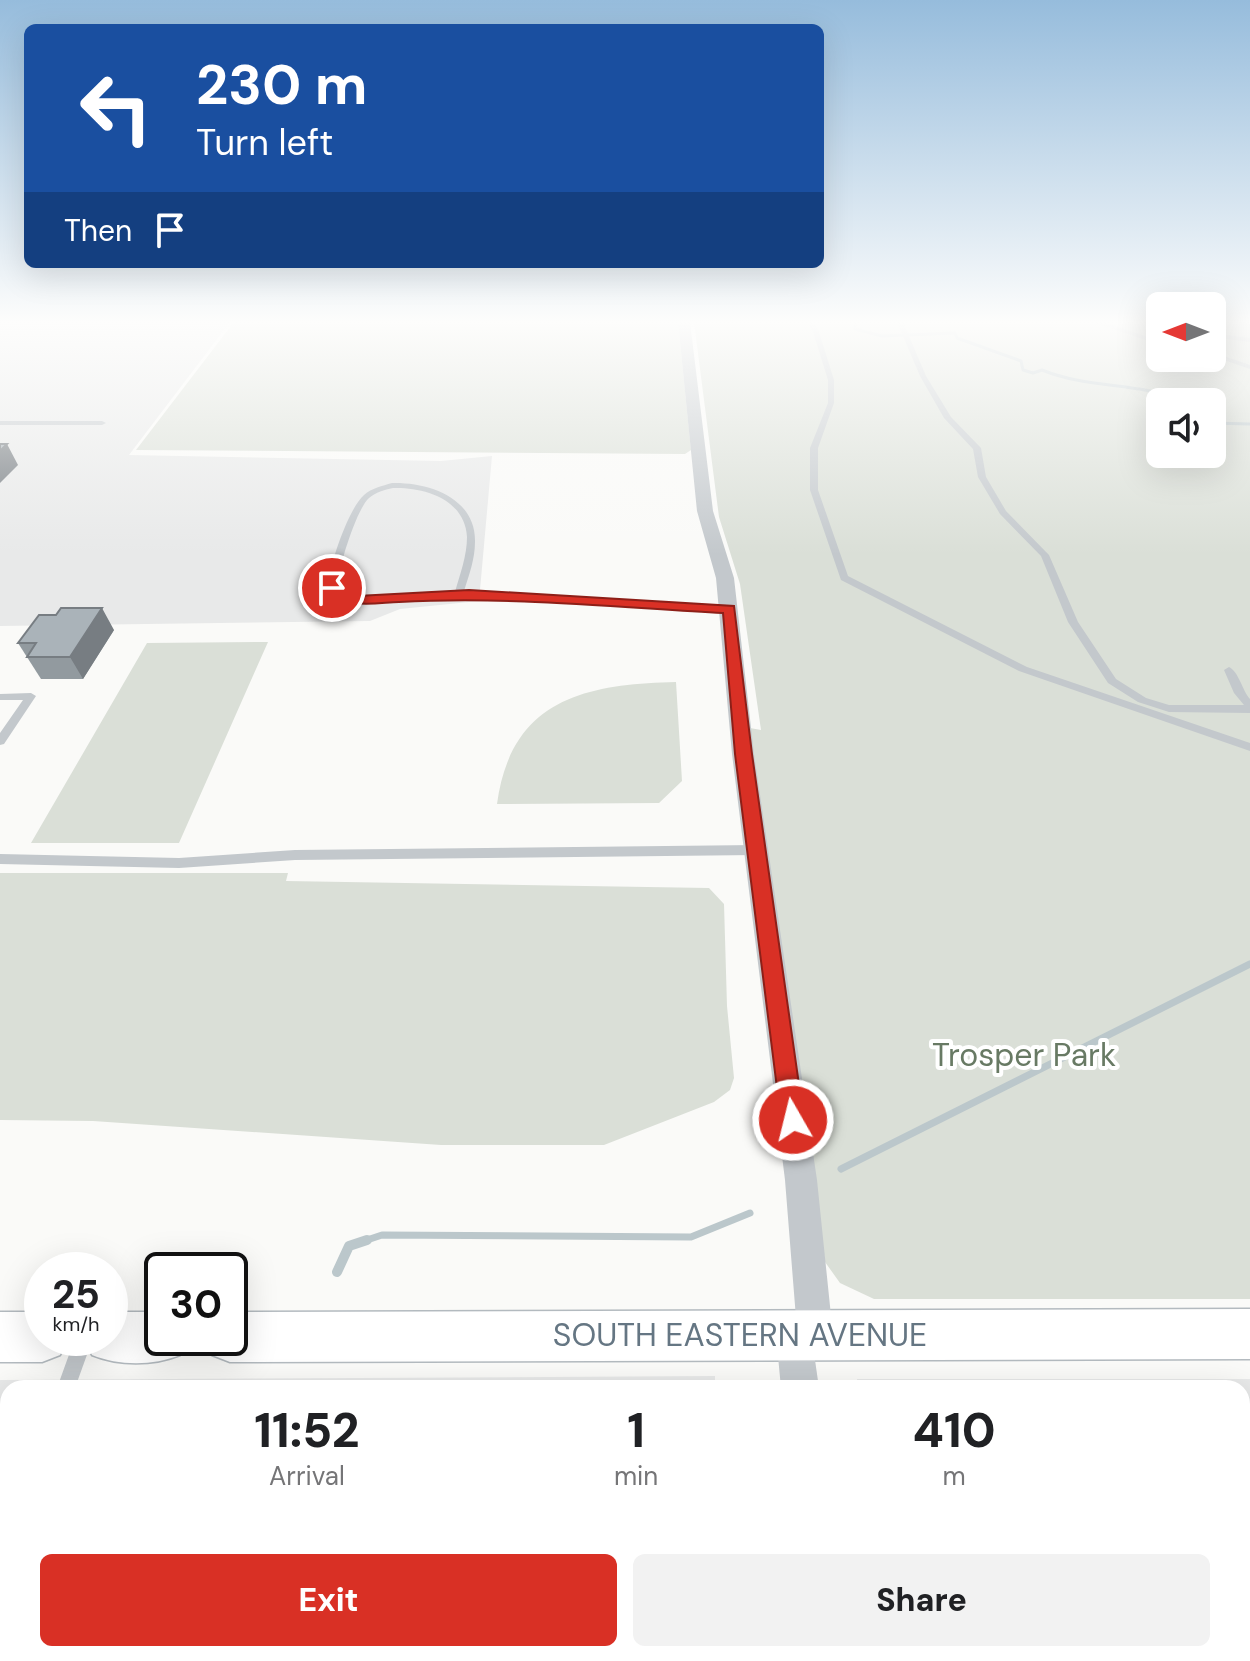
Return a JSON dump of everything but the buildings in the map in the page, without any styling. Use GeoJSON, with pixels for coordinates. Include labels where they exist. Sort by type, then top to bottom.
{"type":"FeatureCollection","features":[{"type":"Feature","properties":{"kind":"main road","name":"SOUTH EASTERN AVENUE"},"geometry":{"type":"LineString","coordinates":[[248,1337],[1250,1334]]}},
{"type":"Feature","properties":{"kind":"main road"},"geometry":{"type":"LineString","coordinates":[[0,1337],[24,1337]]}},
{"type":"Feature","properties":{"kind":"street"},"geometry":{"type":"LineString","coordinates":[[693,400],[705,511],[725,578],[756,850],[801,1180],[805,1335],[801,1380]]}},
{"type":"Feature","properties":{"kind":"lane"},"geometry":{"type":"LineString","coordinates":[[831,400],[814,448],[814,490],[844,578],[1023,669],[1250,747]]}},
{"type":"Feature","properties":{"kind":"lane"},"geometry":{"type":"LineString","coordinates":[[938,400],[948,418],[974,442],[982,477],[1003,512],[1045,555],[1073,622],[1112,681],[1142,700],[1169,708],[1250,707]]}},
{"type":"Feature","properties":{"kind":"lane"},"geometry":{"type":"LineString","coordinates":[[0,423],[102,423]]}},
{"type":"Feature","properties":{"kind":"lane"},"geometry":{"type":"LineString","coordinates":[[459,594],[470,551],[469,523],[462,509],[439,493],[410,486],[382,488],[367,496],[333,575],[332,588],[342,597],[357,600],[459,594],[729,609]]}},
{"type":"Feature","properties":{"kind":"lane"},"geometry":{"type":"LineString","coordinates":[[1229,670],[1239,693],[1250,707]]}},
{"type":"Feature","properties":{"kind":"lane"},"geometry":{"type":"LineString","coordinates":[[0,697],[31,696],[0,741]]}},
{"type":"Feature","properties":{"kind":"lane"},"geometry":{"type":"LineString","coordinates":[[3,861],[179,863],[295,855],[756,850]]}},
{"type":"Feature","properties":{"kind":"lane"},"geometry":{"type":"LineString","coordinates":[[69,1380],[78,1356]]}},
{"type":"Feature","properties":{"kind":"shaded area"},"geometry":{"type":"Polygon","coordinates":[[[0,400],[171,400],[129,455],[441,461],[492,456],[479,601],[400,609],[370,621],[0,626],[0,400]]]}},
{"type":"Feature","properties":{"kind":"shaded area"},"geometry":{"type":"Polygon","coordinates":[[[715,1376],[715,1380],[0,1380],[715,1376]]]}},
{"type":"Feature","properties":{"kind":"shaded area"},"geometry":{"type":"Polygon","coordinates":[[[857,1379],[1250,1379],[1250,1380],[857,1379]]]}},
{"type":"Feature","properties":{"kind":"green space"},"geometry":{"type":"Polygon","coordinates":[[[175,400],[686,400],[691,450],[685,454],[136,450],[175,400]]]}},
{"type":"Feature","properties":{"kind":"green space","name":"Trosper Park"},"geometry":{"type":"Polygon","coordinates":[[[704,400],[1146,400],[1146,468],[1226,468],[1226,400],[1250,400],[1250,1299],[874,1299],[840,1283],[825,1262],[750,728],[761,730],[740,584],[719,517],[704,400]]]}},
{"type":"Feature","properties":{"kind":"green space"},"geometry":{"type":"Polygon","coordinates":[[[268,642],[179,843],[31,843],[147,643],[268,642]]]}},
{"type":"Feature","properties":{"kind":"green space"},"geometry":{"type":"Polygon","coordinates":[[[676,682],[682,781],[659,803],[497,804],[505,769],[518,741],[536,720],[557,705],[611,687],[676,682]]]}},
{"type":"Feature","properties":{"kind":"green space"},"geometry":{"type":"Polygon","coordinates":[[[0,873],[288,873],[286,881],[709,888],[724,904],[727,1006],[734,1078],[730,1090],[714,1102],[604,1145],[441,1145],[93,1121],[0,1120],[0,873]]]}},
{"type":"Feature","properties":{"kind":"waterway"},"geometry":{"type":"LineString","coordinates":[[1226,423],[1250,424]]}},
{"type":"Feature","properties":{"kind":"waterway"},"geometry":{"type":"LineString","coordinates":[[841,1169],[1250,964]]}},
{"type":"Feature","properties":{"kind":"waterway"},"geometry":{"type":"LineString","coordinates":[[337,1272],[349,1246],[382,1235],[691,1237],[750,1213]]}},
{"type":"Feature","properties":{"kind":"route"},"geometry":{"type":"LineString","coordinates":[[332,588],[342,597],[357,600],[469,594],[729,609],[743,754],[793,1120]]}}]}
